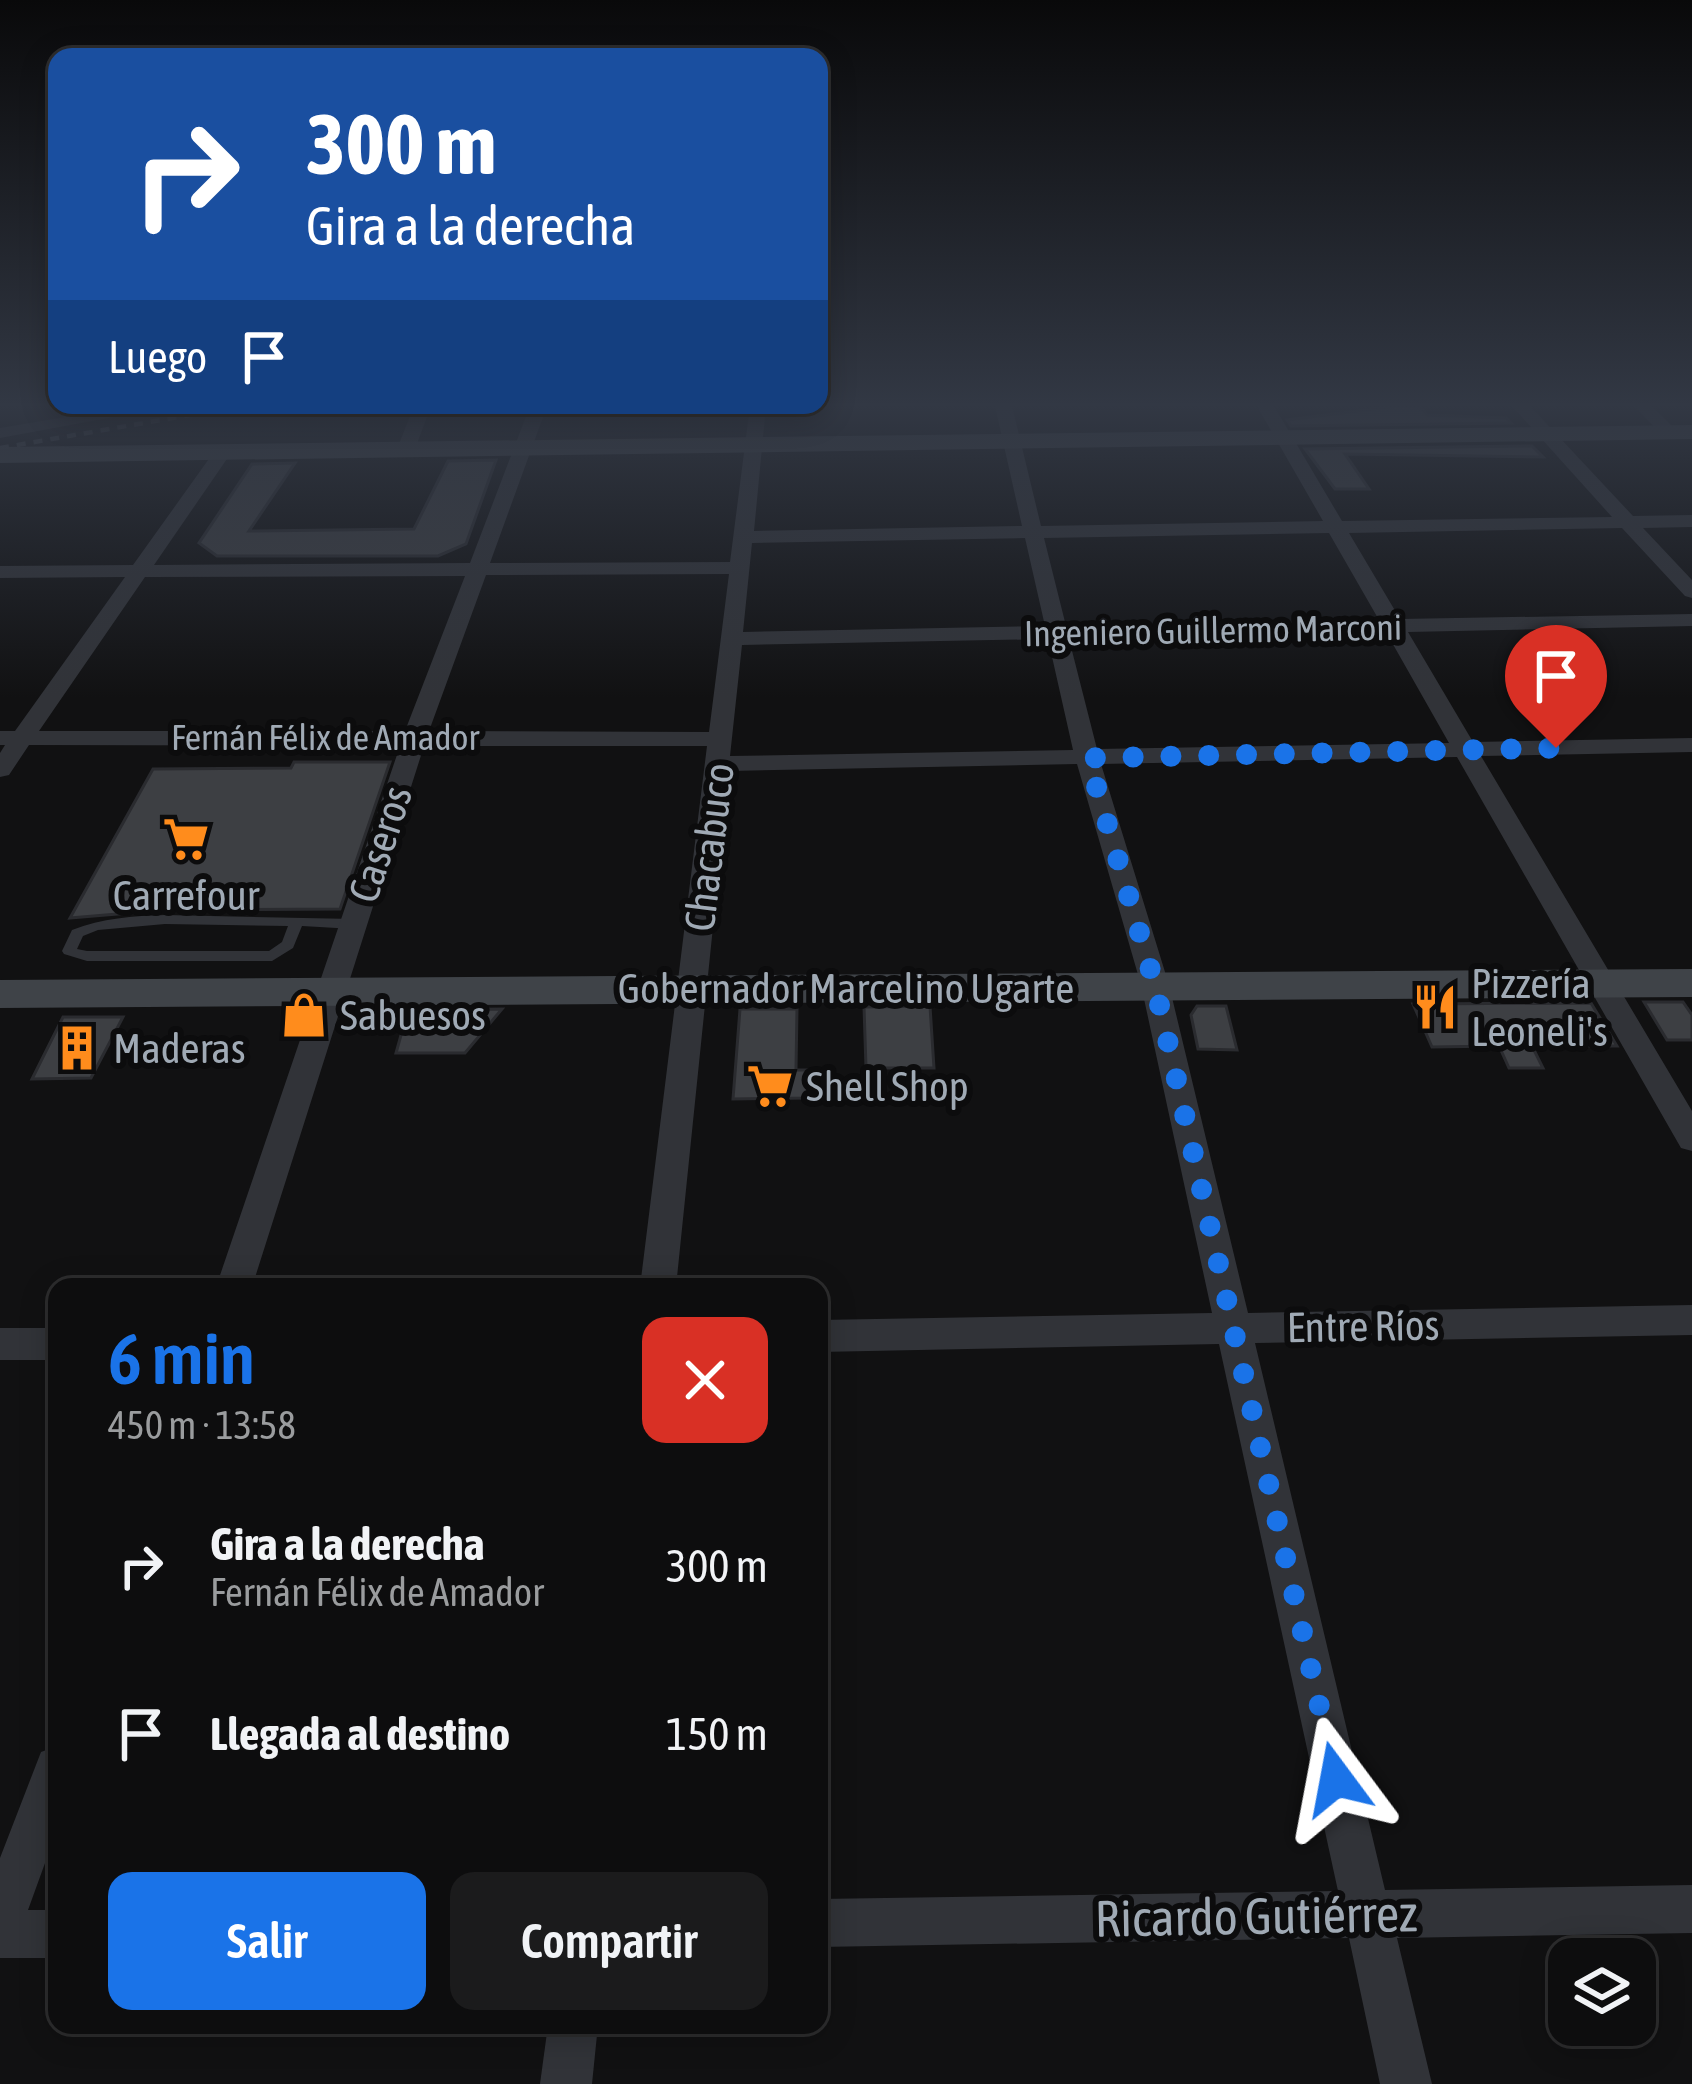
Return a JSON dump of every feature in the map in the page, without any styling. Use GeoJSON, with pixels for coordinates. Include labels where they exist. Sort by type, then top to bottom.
{"type":"FeatureCollection","features":[{"type":"Feature","properties":{"kind":"street"},"geometry":{"type":"LineString","coordinates":[[0,770],[11,738],[186,503]]}},
{"type":"Feature","properties":{"kind":"street","name":"Caseros"},"geometry":{"type":"LineString","coordinates":[[237,1278],[415,736],[506,503]]}},
{"type":"Feature","properties":{"kind":"street","name":"Chacabuco"},"geometry":{"type":"LineString","coordinates":[[659,1278],[749,503]]}},
{"type":"Feature","properties":{"kind":"street"},"geometry":{"type":"LineString","coordinates":[[1026,503],[1088,758],[1155,985],[1406,2084]]}},
{"type":"Feature","properties":{"kind":"street"},"geometry":{"type":"LineString","coordinates":[[1322,503],[1692,1139]]}},
{"type":"Feature","properties":{"kind":"street"},"geometry":{"type":"LineString","coordinates":[[1610,503],[1692,592]]}},
{"type":"Feature","properties":{"kind":"street"},"geometry":{"type":"LineString","coordinates":[[745,537],[1692,521]]}},
{"type":"Feature","properties":{"kind":"street"},"geometry":{"type":"LineString","coordinates":[[0,572],[741,568]]}},
{"type":"Feature","properties":{"kind":"street","name":"Ingeniero Guillermo Marconi"},"geometry":{"type":"LineString","coordinates":[[733,639],[1692,620]]}},
{"type":"Feature","properties":{"kind":"street","name":"Fernán Félix de Amador"},"geometry":{"type":"LineString","coordinates":[[11,738],[415,736],[720,751],[1088,758],[1692,745]]}},
{"type":"Feature","properties":{"kind":"street","name":"Gobernador Marcelino Ugarte"},"geometry":{"type":"LineString","coordinates":[[0,994],[1692,982]]}},
{"type":"Feature","properties":{"kind":"street","name":"Entre Ríos"},"geometry":{"type":"LineString","coordinates":[[828,1336],[1692,1320]]}},
{"type":"Feature","properties":{"kind":"street"},"geometry":{"type":"LineString","coordinates":[[0,1345],[48,1344]]}},
{"type":"Feature","properties":{"kind":"street"},"geometry":{"type":"LineString","coordinates":[[0,1922],[48,1792]]}},
{"type":"Feature","properties":{"kind":"street","name":"Ricardo Gutiérrez"},"geometry":{"type":"LineString","coordinates":[[828,1922],[1692,1909]]}},
{"type":"Feature","properties":{"kind":"street"},"geometry":{"type":"LineString","coordinates":[[0,1934],[48,1934]]}},
{"type":"Feature","properties":{"kind":"street"},"geometry":{"type":"LineString","coordinates":[[566,2084],[572,2034]]}},
{"type":"Feature","properties":{"kind":"lane"},"geometry":{"type":"LineString","coordinates":[[296,923],[288,945],[272,956],[87,956],[69,951],[77,933],[102,921],[296,923],[354,924]]}},
{"type":"Feature","properties":{"kind":"building"},"geometry":{"type":"Polygon","coordinates":[[[226,503],[268,503],[249,531],[414,529],[427,503],[481,503],[466,544],[438,556],[217,556],[199,543],[226,503]]]}},
{"type":"Feature","properties":{"kind":"building"},"geometry":{"type":"Polygon","coordinates":[[[294,762],[390,762],[340,909],[165,910],[70,918],[153,769],[291,768],[294,762]]]}},
{"type":"Feature","properties":{"kind":"building"},"geometry":{"type":"Polygon","coordinates":[[[1644,1002],[1683,1002],[1692,1015],[1692,1040],[1667,1040],[1644,1002]]]}},
{"type":"Feature","properties":{"kind":"building"},"geometry":{"type":"Polygon","coordinates":[[[1591,1003],[1617,1046],[1532,1046],[1543,1068],[1509,1068],[1499,1046],[1432,1047],[1413,1004],[1591,1003]]]}},
{"type":"Feature","properties":{"kind":"building"},"geometry":{"type":"Polygon","coordinates":[[[930,1006],[934,1068],[866,1068],[864,1007],[930,1006]]]}},
{"type":"Feature","properties":{"kind":"building"},"geometry":{"type":"Polygon","coordinates":[[[1197,1006],[1226,1006],[1237,1050],[1198,1049],[1191,1015],[1197,1006]]]}},
{"type":"Feature","properties":{"kind":"building"},"geometry":{"type":"Polygon","coordinates":[[[502,1009],[465,1053],[396,1053],[408,1010],[502,1009]]]}},
{"type":"Feature","properties":{"kind":"building"},"geometry":{"type":"Polygon","coordinates":[[[740,1009],[797,1009],[796,1070],[809,1070],[807,1098],[733,1099],[740,1009]]]}},
{"type":"Feature","properties":{"kind":"building","name":"Maderas"},"geometry":{"type":"Polygon","coordinates":[[[63,1017],[123,1017],[91,1078],[32,1079],[63,1017]]]}},
{"type":"Feature","properties":{"kind":"place","name":"Carrefour"},"geometry":{"type":"Point","coordinates":[186,839]}},
{"type":"Feature","properties":{"kind":"place","name":"Pizzería Leoneli's"},"geometry":{"type":"Point","coordinates":[1435,1007]}},
{"type":"Feature","properties":{"kind":"place","name":"Sabuesos"},"geometry":{"type":"Point","coordinates":[304,1015]}},
{"type":"Feature","properties":{"kind":"place","name":"Maderas"},"geometry":{"type":"Point","coordinates":[77,1048]}},
{"type":"Feature","properties":{"kind":"place","name":"Shell Shop"},"geometry":{"type":"Point","coordinates":[770,1086]}},
{"type":"Feature","properties":{"kind":"route"},"geometry":{"type":"LineString","coordinates":[[1336,1779],[1155,985],[1088,758],[1556,748]]}}]}
